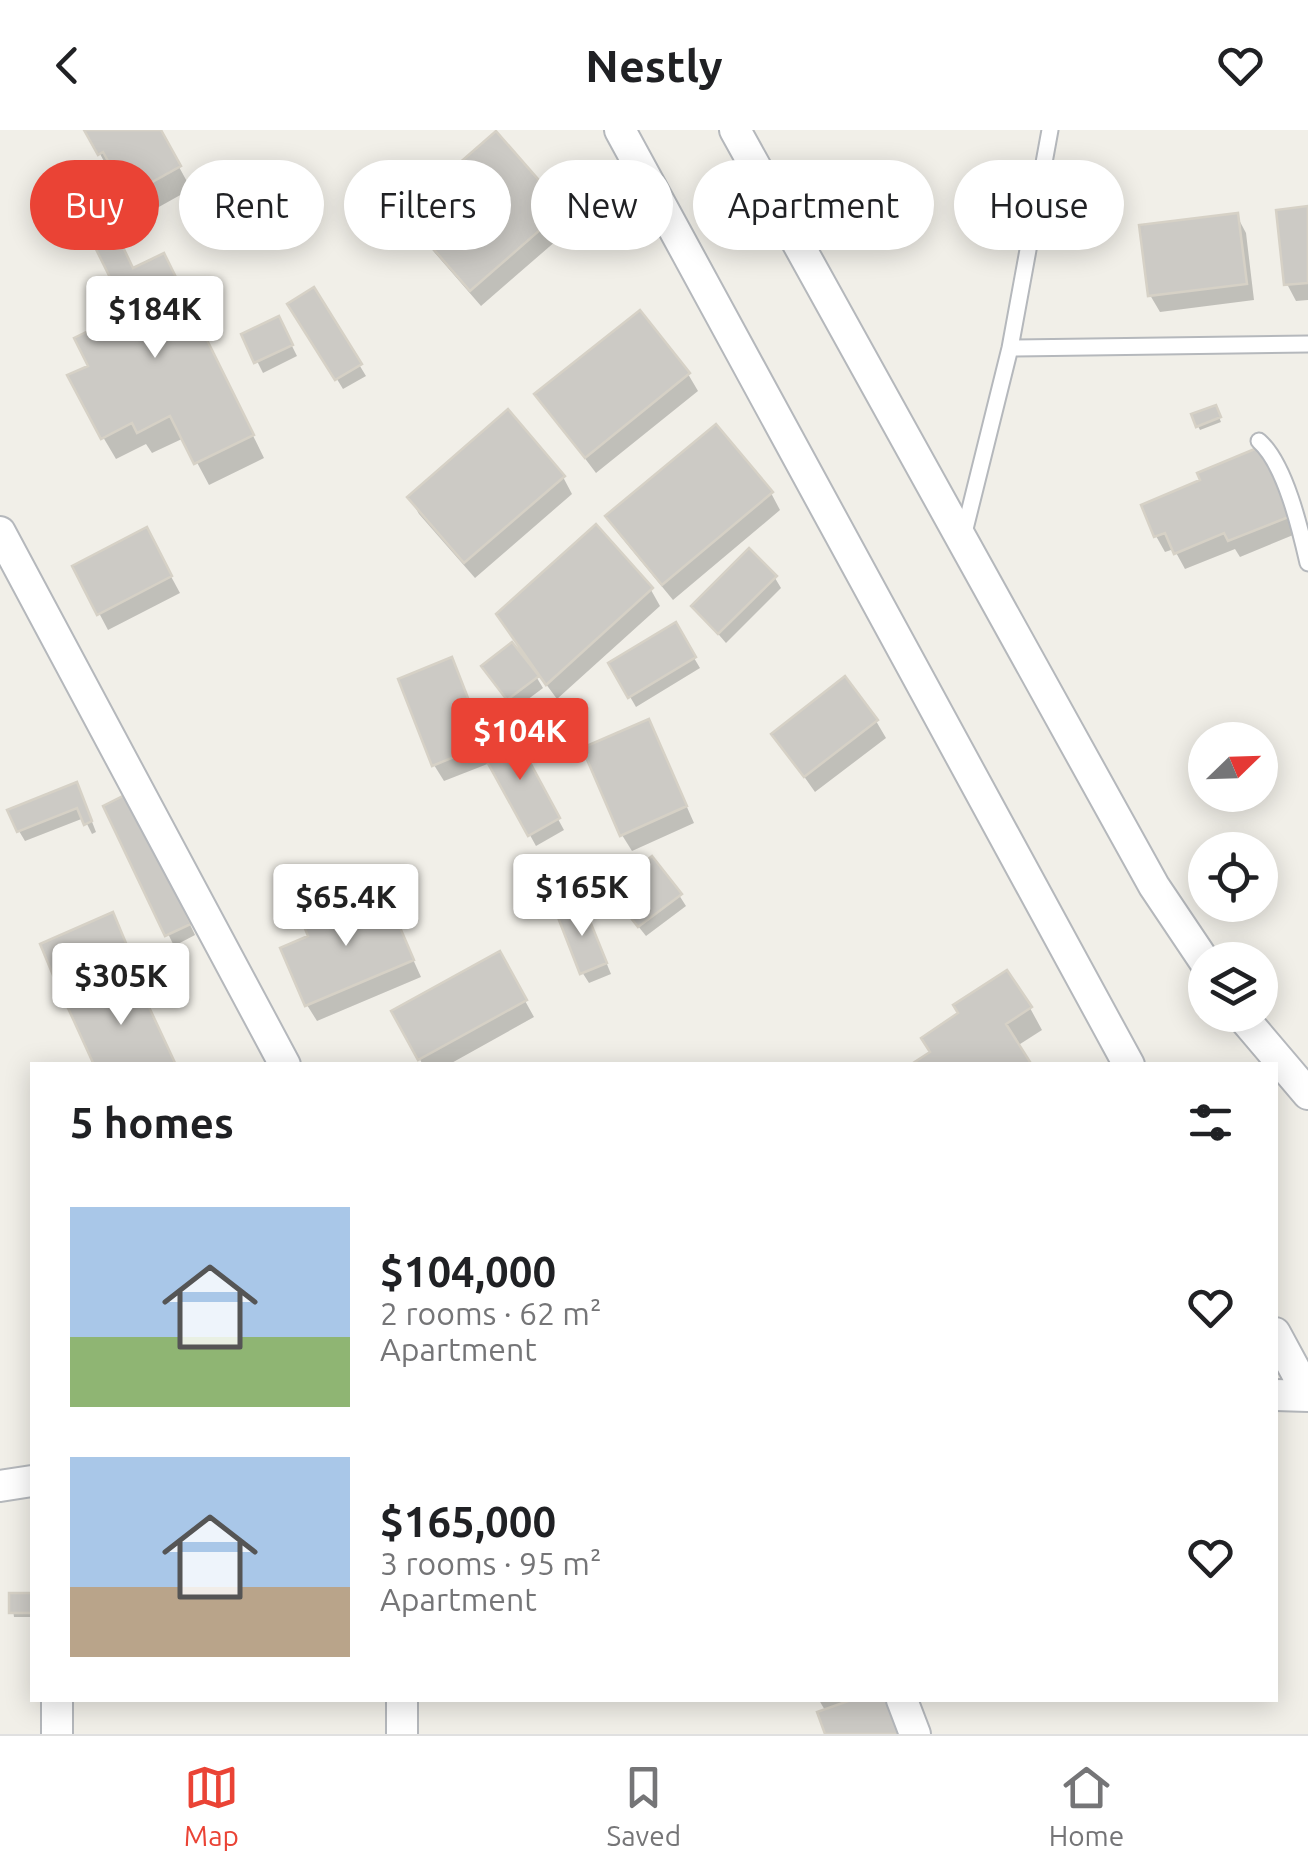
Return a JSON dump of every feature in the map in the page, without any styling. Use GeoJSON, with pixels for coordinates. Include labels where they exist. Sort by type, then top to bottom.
{"type":"FeatureCollection","features":[{"type":"Feature","properties":{"kind":"street"},"geometry":{"type":"LineString","coordinates":[[620,130],[1127,1062]]}},
{"type":"Feature","properties":{"kind":"street"},"geometry":{"type":"LineString","coordinates":[[735,130],[1154,886],[1192,942]]}},
{"type":"Feature","properties":{"kind":"street"},"geometry":{"type":"LineString","coordinates":[[0,532],[283,1062]]}},
{"type":"Feature","properties":{"kind":"street"},"geometry":{"type":"LineString","coordinates":[[1255,1032],[1308,1094]]}},
{"type":"Feature","properties":{"kind":"street"},"geometry":{"type":"LineString","coordinates":[[1278,1340],[1308,1395],[1278,1396]]}},
{"type":"Feature","properties":{"kind":"street"},"geometry":{"type":"LineString","coordinates":[[0,1486],[30,1481]]}},
{"type":"Feature","properties":{"kind":"street"},"geometry":{"type":"LineString","coordinates":[[57,1702],[57,1734]]}},
{"type":"Feature","properties":{"kind":"street"},"geometry":{"type":"LineString","coordinates":[[402,1702],[402,1734]]}},
{"type":"Feature","properties":{"kind":"street"},"geometry":{"type":"LineString","coordinates":[[903,1702],[915,1734]]}},
{"type":"Feature","properties":{"kind":"lane"},"geometry":{"type":"LineString","coordinates":[[962,541],[1010,348],[1050,130]]}},
{"type":"Feature","properties":{"kind":"lane"},"geometry":{"type":"LineString","coordinates":[[1010,348],[1308,344]]}},
{"type":"Feature","properties":{"kind":"lane"},"geometry":{"type":"LineString","coordinates":[[1259,440],[1272,452],[1308,563]]}},
{"type":"Feature","properties":{"kind":"building"},"geometry":{"type":"Polygon","coordinates":[[[84,130],[161,130],[179,167],[159,178],[159,160],[107,160],[103,152],[98,155],[84,130]]]}},
{"type":"Feature","properties":{"kind":"building"},"geometry":{"type":"Polygon","coordinates":[[[496,131],[531,171],[531,238],[470,291],[434,250],[511,250],[511,160],[463,160],[496,131]]]}},
{"type":"Feature","properties":{"kind":"building"},"geometry":{"type":"Polygon","coordinates":[[[1308,206],[1308,283],[1284,285],[1276,210],[1308,206]]]}},
{"type":"Feature","properties":{"kind":"building"},"geometry":{"type":"Polygon","coordinates":[[[1238,213],[1247,284],[1148,296],[1139,225],[1238,213]]]}},
{"type":"Feature","properties":{"kind":"building"},"geometry":{"type":"Polygon","coordinates":[[[96,250],[124,250],[133,268],[164,253],[254,435],[194,464],[170,416],[137,433],[132,423],[101,439],[67,375],[88,366],[74,338],[127,312],[96,250]]]}},
{"type":"Feature","properties":{"kind":"building"},"geometry":{"type":"Polygon","coordinates":[[[314,287],[362,364],[335,380],[287,304],[314,287]]]}},
{"type":"Feature","properties":{"kind":"building"},"geometry":{"type":"Polygon","coordinates":[[[640,310],[690,373],[585,458],[534,394],[640,310]]]}},
{"type":"Feature","properties":{"kind":"building"},"geometry":{"type":"Polygon","coordinates":[[[279,316],[293,345],[254,363],[241,334],[279,316]]]}},
{"type":"Feature","properties":{"kind":"building"},"geometry":{"type":"Polygon","coordinates":[[[1216,405],[1221,417],[1196,427],[1191,414],[1216,405]]]}},
{"type":"Feature","properties":{"kind":"building"},"geometry":{"type":"Polygon","coordinates":[[[508,409],[565,476],[464,563],[407,497],[508,409]]]}},
{"type":"Feature","properties":{"kind":"building"},"geometry":{"type":"Polygon","coordinates":[[[716,424],[773,492],[662,585],[605,516],[716,424]]]}},
{"type":"Feature","properties":{"kind":"building"},"geometry":{"type":"Polygon","coordinates":[[[1262,446],[1291,516],[1228,541],[1224,533],[1174,554],[1165,533],[1154,537],[1141,505],[1200,480],[1197,473],[1262,446]]]}},
{"type":"Feature","properties":{"kind":"building"},"geometry":{"type":"Polygon","coordinates":[[[596,524],[653,588],[546,685],[496,614],[596,524]]]}},
{"type":"Feature","properties":{"kind":"building"},"geometry":{"type":"Polygon","coordinates":[[[147,527],[172,576],[97,615],[72,566],[147,527]]]}},
{"type":"Feature","properties":{"kind":"building"},"geometry":{"type":"Polygon","coordinates":[[[749,548],[777,576],[718,634],[691,606],[749,548]]]}},
{"type":"Feature","properties":{"kind":"building"},"geometry":{"type":"Polygon","coordinates":[[[676,622],[696,657],[628,698],[608,663],[676,622]]]}},
{"type":"Feature","properties":{"kind":"building"},"geometry":{"type":"Polygon","coordinates":[[[512,642],[539,676],[507,700],[481,666],[512,642]]]}},
{"type":"Feature","properties":{"kind":"building"},"geometry":{"type":"Polygon","coordinates":[[[452,657],[486,744],[432,766],[398,679],[452,657]]]}},
{"type":"Feature","properties":{"kind":"building"},"geometry":{"type":"Polygon","coordinates":[[[845,676],[878,720],[804,777],[771,734],[845,676]]]}},
{"type":"Feature","properties":{"kind":"building"},"geometry":{"type":"Polygon","coordinates":[[[649,719],[687,806],[620,836],[582,748],[649,719]]]}},
{"type":"Feature","properties":{"kind":"building"},"geometry":{"type":"Polygon","coordinates":[[[513,731],[560,818],[528,836],[480,749],[513,731]]]}},
{"type":"Feature","properties":{"kind":"building"},"geometry":{"type":"Polygon","coordinates":[[[77,782],[92,821],[84,825],[77,808],[17,832],[7,810],[77,782]]]}},
{"type":"Feature","properties":{"kind":"building"},"geometry":{"type":"Polygon","coordinates":[[[129,793],[191,924],[165,936],[103,806],[129,793]]]}},
{"type":"Feature","properties":{"kind":"building"},"geometry":{"type":"Polygon","coordinates":[[[652,856],[682,894],[638,927],[609,890],[652,856]]]}},
{"type":"Feature","properties":{"kind":"building"},"geometry":{"type":"Polygon","coordinates":[[[387,897],[414,960],[305,1006],[280,948],[308,936],[301,919],[352,898],[357,909],[387,897]]]}},
{"type":"Feature","properties":{"kind":"building"},"geometry":{"type":"Polygon","coordinates":[[[583,904],[607,963],[580,974],[557,915],[583,904]]]}},
{"type":"Feature","properties":{"kind":"building"},"geometry":{"type":"Polygon","coordinates":[[[113,912],[126,943],[53,975],[40,944],[113,912]]]}},
{"type":"Feature","properties":{"kind":"building"},"geometry":{"type":"Polygon","coordinates":[[[500,951],[527,1000],[418,1060],[391,1011],[500,951]]]}},
{"type":"Feature","properties":{"kind":"building"},"geometry":{"type":"Polygon","coordinates":[[[90,960],[102,988],[89,994],[76,967],[90,960]]]}},
{"type":"Feature","properties":{"kind":"building"},"geometry":{"type":"Polygon","coordinates":[[[1007,970],[1032,1007],[1006,1024],[1030,1062],[915,1062],[930,1052],[921,1038],[958,1013],[953,1005],[1007,970]]]}},
{"type":"Feature","properties":{"kind":"building"},"geometry":{"type":"Polygon","coordinates":[[[77,976],[87,996],[73,1002],[64,983],[77,976]]]}},
{"type":"Feature","properties":{"kind":"building"},"geometry":{"type":"Polygon","coordinates":[[[135,977],[175,1062],[93,1062],[68,1008],[135,977]]]}},
{"type":"Feature","properties":{"kind":"building"},"geometry":{"type":"Polygon","coordinates":[[[9,1593],[30,1593],[30,1613],[9,1613],[9,1593]]]}},
{"type":"Feature","properties":{"kind":"building"},"geometry":{"type":"Polygon","coordinates":[[[845,1702],[894,1702],[905,1734],[825,1734],[817,1712],[845,1702]]]}}]}
